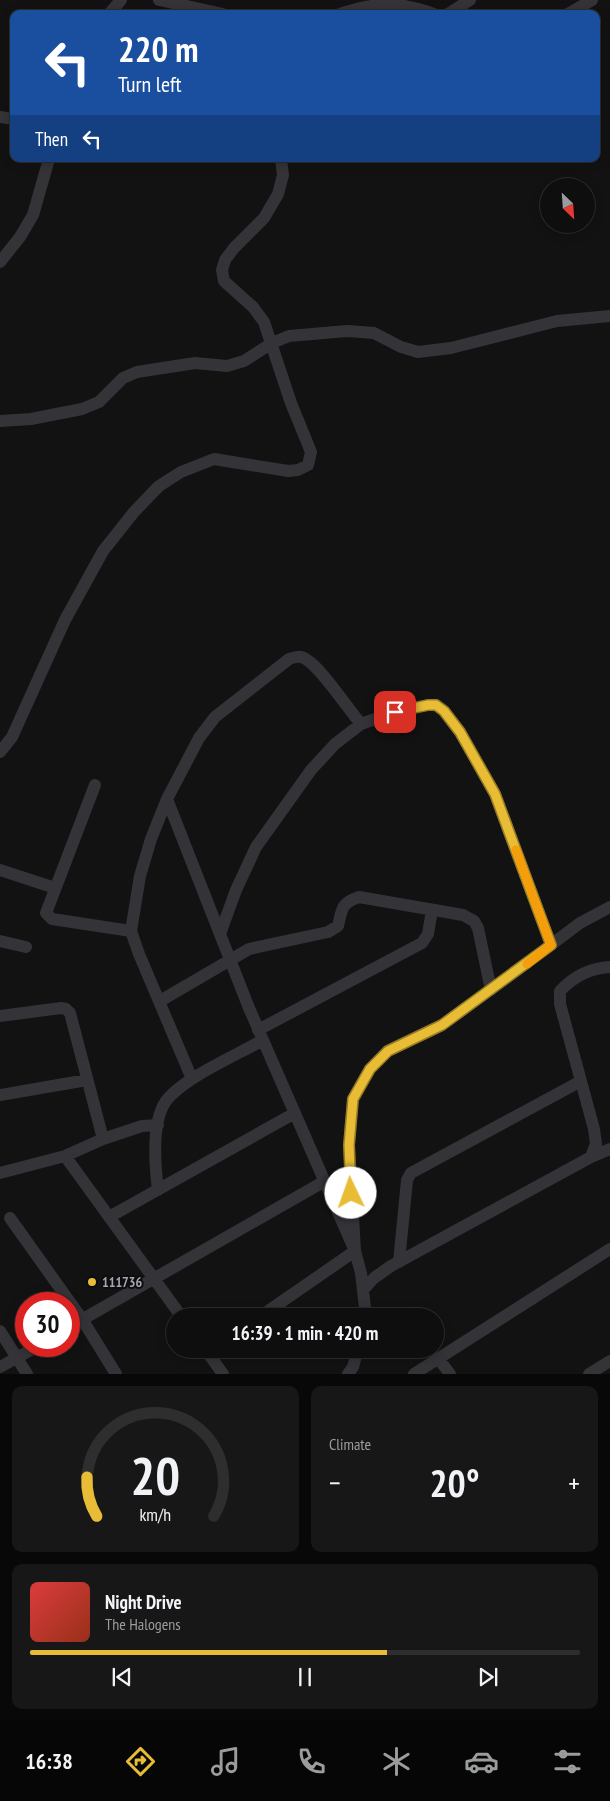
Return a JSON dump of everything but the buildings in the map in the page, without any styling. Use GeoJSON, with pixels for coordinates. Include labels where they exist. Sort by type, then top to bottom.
{"type":"FeatureCollection","features":[{"type":"Feature","properties":{"kind":"street"},"geometry":{"type":"LineString","coordinates":[[112,10],[121,0]]}},
{"type":"Feature","properties":{"kind":"street"},"geometry":{"type":"LineString","coordinates":[[159,0],[204,10]]}},
{"type":"Feature","properties":{"kind":"street"},"geometry":{"type":"LineString","coordinates":[[454,10],[470,0]]}},
{"type":"Feature","properties":{"kind":"street"},"geometry":{"type":"LineString","coordinates":[[575,10],[592,0]]}},
{"type":"Feature","properties":{"kind":"street"},"geometry":{"type":"LineString","coordinates":[[351,10],[384,3],[407,5],[422,10]]}},
{"type":"Feature","properties":{"kind":"street"},"geometry":{"type":"LineString","coordinates":[[0,262],[20,237],[33,215],[47,162]]}},
{"type":"Feature","properties":{"kind":"street"},"geometry":{"type":"LineString","coordinates":[[0,752],[12,737],[64,620],[103,552],[134,512],[159,486],[181,472],[214,459],[288,471],[298,470],[308,465],[311,452],[291,403],[264,322],[253,307],[224,281],[222,270],[225,260],[264,218],[278,194],[283,175],[281,162]]}},
{"type":"Feature","properties":{"kind":"street"},"geometry":{"type":"LineString","coordinates":[[0,422],[31,419],[82,409],[99,402],[123,378],[137,372],[195,363],[227,366],[244,361],[272,343],[289,336],[347,331],[374,333],[401,347],[418,352],[451,348],[557,321],[610,316]]}},
{"type":"Feature","properties":{"kind":"street"},"geometry":{"type":"LineString","coordinates":[[192,1079],[131,931],[140,876],[151,839],[167,799],[199,738],[215,717],[288,659],[298,656],[307,659],[318,670],[360,724]]}},
{"type":"Feature","properties":{"kind":"street"},"geometry":{"type":"LineString","coordinates":[[220,934],[236,890],[261,840],[311,770],[335,744],[360,724],[395,712],[436,705],[444,711],[460,732],[495,794],[551,945]]}},
{"type":"Feature","properties":{"kind":"street"},"geometry":{"type":"LineString","coordinates":[[95,785],[46,913],[52,919],[131,931]]}},
{"type":"Feature","properties":{"kind":"street"},"geometry":{"type":"LineString","coordinates":[[167,799],[261,1035],[355,1252],[361,1273],[365,1308]]}},
{"type":"Feature","properties":{"kind":"street"},"geometry":{"type":"LineString","coordinates":[[0,870],[55,888]]}},
{"type":"Feature","properties":{"kind":"street"},"geometry":{"type":"LineString","coordinates":[[160,1001],[249,949],[328,932],[338,926],[343,906],[359,897],[463,915],[474,920],[478,928],[491,990]]}},
{"type":"Feature","properties":{"kind":"street"},"geometry":{"type":"LineString","coordinates":[[355,1252],[349,1145],[353,1099],[370,1069],[388,1051],[442,1025],[580,923],[610,907]]}},
{"type":"Feature","properties":{"kind":"street"},"geometry":{"type":"LineString","coordinates":[[158,1190],[154,1155],[158,1125],[165,1102],[175,1091],[261,1035],[422,943],[428,934],[432,910]]}},
{"type":"Feature","properties":{"kind":"street"},"geometry":{"type":"LineString","coordinates":[[0,942],[26,947]]}},
{"type":"Feature","properties":{"kind":"street"},"geometry":{"type":"LineString","coordinates":[[591,1157],[596,1144],[594,1129],[560,1004],[560,991],[570,980],[590,970],[610,967]]}},
{"type":"Feature","properties":{"kind":"street"},"geometry":{"type":"LineString","coordinates":[[0,1016],[66,1009],[70,1013],[103,1139]]}},
{"type":"Feature","properties":{"kind":"street"},"geometry":{"type":"LineString","coordinates":[[0,1096],[87,1080]]}},
{"type":"Feature","properties":{"kind":"street"},"geometry":{"type":"LineString","coordinates":[[399,1262],[406,1180],[411,1173],[581,1081]]}},
{"type":"Feature","properties":{"kind":"street"},"geometry":{"type":"LineString","coordinates":[[110,1217],[295,1113]]}},
{"type":"Feature","properties":{"kind":"street"},"geometry":{"type":"LineString","coordinates":[[0,1173],[65,1156],[103,1139],[142,1126],[158,1125]]}},
{"type":"Feature","properties":{"kind":"street"},"geometry":{"type":"LineString","coordinates":[[363,1290],[374,1278],[399,1262],[591,1157],[610,1149]]}},
{"type":"Feature","properties":{"kind":"street"},"geometry":{"type":"LineString","coordinates":[[65,1156],[175,1308]]}},
{"type":"Feature","properties":{"kind":"street"},"geometry":{"type":"LineString","coordinates":[[82,1319],[324,1181]]}},
{"type":"Feature","properties":{"kind":"street"},"geometry":{"type":"LineString","coordinates":[[10,1218],[82,1319],[116,1374]]}},
{"type":"Feature","properties":{"kind":"street"},"geometry":{"type":"LineString","coordinates":[[444,1354],[610,1249]]}},
{"type":"Feature","properties":{"kind":"street"},"geometry":{"type":"LineString","coordinates":[[273,1308],[355,1252]]}},
{"type":"Feature","properties":{"kind":"street"},"geometry":{"type":"LineString","coordinates":[[0,1330],[27,1374]]}},
{"type":"Feature","properties":{"kind":"street"},"geometry":{"type":"LineString","coordinates":[[0,1367],[20,1357]]}},
{"type":"Feature","properties":{"kind":"street"},"geometry":{"type":"LineString","coordinates":[[215,1358],[223,1374]]}},
{"type":"Feature","properties":{"kind":"street"},"geometry":{"type":"LineString","coordinates":[[348,1374],[353,1367],[356,1358]]}},
{"type":"Feature","properties":{"kind":"street"},"geometry":{"type":"LineString","coordinates":[[414,1374],[438,1358],[450,1374]]}},
{"type":"Feature","properties":{"kind":"street"},"geometry":{"type":"LineString","coordinates":[[589,1374],[610,1361]]}},
{"type":"Feature","properties":{"kind":"slow traffic"},"geometry":{"type":"LineString","coordinates":[[516,850],[551,945],[527,964]]}},
{"type":"Feature","properties":{"kind":"place","name":"111736"},"geometry":{"type":"Point","coordinates":[92,1282]}},
{"type":"Feature","properties":{"kind":"route"},"geometry":{"type":"LineString","coordinates":[[351,1193],[349,1145],[353,1099],[370,1069],[388,1051],[442,1025],[551,945],[495,794],[460,732],[444,711],[436,705],[395,712]]}}]}
